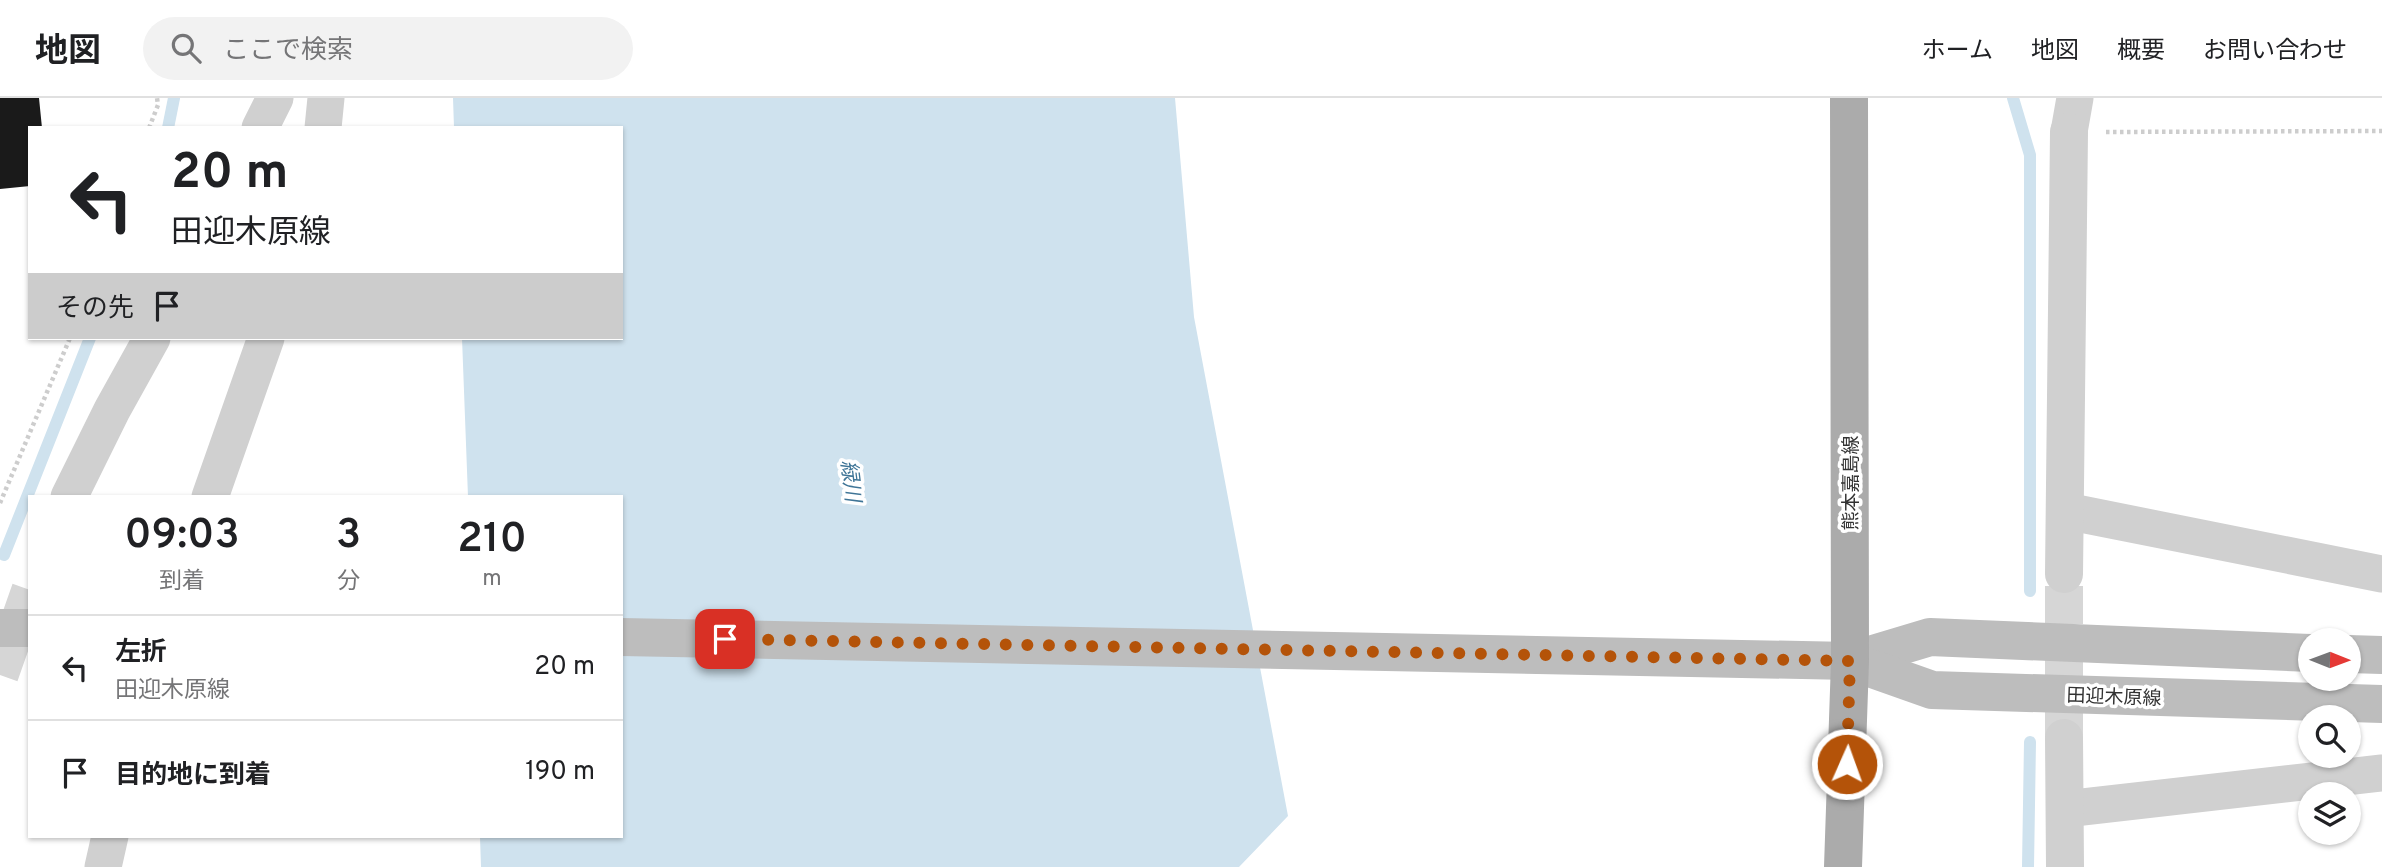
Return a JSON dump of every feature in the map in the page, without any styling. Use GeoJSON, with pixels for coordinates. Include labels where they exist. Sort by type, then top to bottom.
{"type":"FeatureCollection","features":[{"type":"Feature","properties":{"kind":"main road","name":"熊本嘉島線"},"geometry":{"type":"LineString","coordinates":[[1843,867],[1850,661],[1849,98]]}},
{"type":"Feature","properties":{"kind":"main road"},"geometry":{"type":"LineString","coordinates":[[0,628],[28,628]]}},
{"type":"Feature","properties":{"kind":"main road","name":"田迎木原線"},"geometry":{"type":"LineString","coordinates":[[623,637],[1850,661],[1930,637],[2298,652]]}},
{"type":"Feature","properties":{"kind":"main road"},"geometry":{"type":"LineString","coordinates":[[2361,655],[2382,656]]}},
{"type":"Feature","properties":{"kind":"main road","name":"田迎木原線"},"geometry":{"type":"LineString","coordinates":[[1850,661],[1932,690],[2382,704]]}},
{"type":"Feature","properties":{"kind":"street"},"geometry":{"type":"LineString","coordinates":[[261,126],[275,98]]}},
{"type":"Feature","properties":{"kind":"street"},"geometry":{"type":"LineString","coordinates":[[323,126],[326,98]]}},
{"type":"Feature","properties":{"kind":"street"},"geometry":{"type":"LineString","coordinates":[[2064,575],[2072,115]]}},
{"type":"Feature","properties":{"kind":"street"},"geometry":{"type":"LineString","coordinates":[[70,495],[151,340]]}},
{"type":"Feature","properties":{"kind":"street"},"geometry":{"type":"LineString","coordinates":[[211,495],[265,340]]}},
{"type":"Feature","properties":{"kind":"street"},"geometry":{"type":"LineString","coordinates":[[2066,511],[2382,574]]}},
{"type":"Feature","properties":{"kind":"street"},"geometry":{"type":"LineString","coordinates":[[2064,738],[2065,867]]}},
{"type":"Feature","properties":{"kind":"street"},"geometry":{"type":"LineString","coordinates":[[2065,810],[2382,773]]}},
{"type":"Feature","properties":{"kind":"street"},"geometry":{"type":"LineString","coordinates":[[103,867],[110,838]]}},
{"type":"Feature","properties":{"kind":"path"},"geometry":{"type":"LineString","coordinates":[[150,126],[158,98]]}},
{"type":"Feature","properties":{"kind":"path"},"geometry":{"type":"LineString","coordinates":[[2072,115],[2382,131]]}},
{"type":"Feature","properties":{"kind":"path"},"geometry":{"type":"LineString","coordinates":[[0,503],[69,340]]}},
{"type":"Feature","properties":{"kind":"water","name":"緑川"},"geometry":{"type":"Polygon","coordinates":[[[453,98],[1175,98],[1194,317],[1288,816],[1239,867],[481,867],[480,838],[623,838],[623,495],[468,495],[462,340],[623,340],[623,126],[454,126],[453,98]]]}},
{"type":"Feature","properties":{"kind":"building"},"geometry":{"type":"Polygon","coordinates":[[[0,98],[39,98],[42,126],[28,126],[28,186],[0,189],[0,98]]]}},
{"type":"Feature","properties":{"kind":"waterway"},"geometry":{"type":"LineString","coordinates":[[168,126],[174,98]]}},
{"type":"Feature","properties":{"kind":"waterway"},"geometry":{"type":"LineString","coordinates":[[2013,98],[2030,155],[2030,591]]}},
{"type":"Feature","properties":{"kind":"waterway"},"geometry":{"type":"LineString","coordinates":[[4,555],[89,340]]}},
{"type":"Feature","properties":{"kind":"waterway"},"geometry":{"type":"LineString","coordinates":[[2028,867],[2030,742]]}},
{"type":"Feature","properties":{"kind":"tunnel"},"geometry":{"type":"LineString","coordinates":[[2064,574],[2064,738]]}},
{"type":"Feature","properties":{"kind":"tunnel"},"geometry":{"type":"LineString","coordinates":[[0,675],[28,596]]}},
{"type":"Feature","properties":{"kind":"route"},"geometry":{"type":"LineString","coordinates":[[725,639],[1850,661],[1847,764]]}}]}
